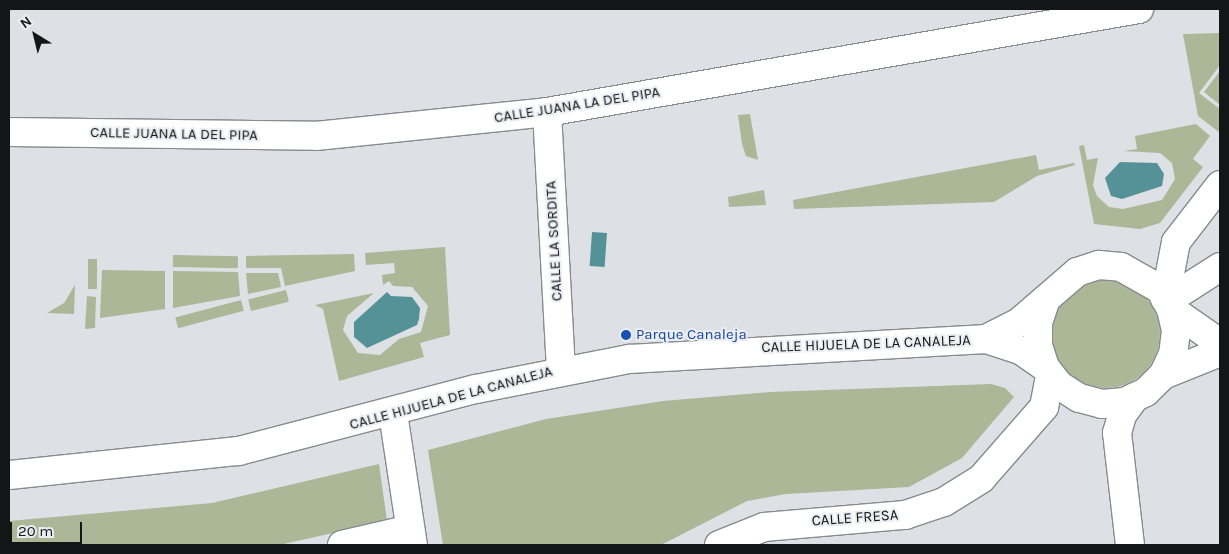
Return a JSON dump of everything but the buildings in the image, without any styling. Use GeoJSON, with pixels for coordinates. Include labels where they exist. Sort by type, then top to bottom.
{"type":"FeatureCollection","features":[{"type":"Feature","properties":{"kind":"street","name":"CALLE JUANA LA DEL PIPA"},"geometry":{"type":"LineString","coordinates":[[9,132],[316,136],[547,112],[1139,9]]}},
{"type":"Feature","properties":{"kind":"street","name":"CALLE LA SORDITA"},"geometry":{"type":"LineString","coordinates":[[547,112],[560,369]]}},
{"type":"Feature","properties":{"kind":"street","name":"CALLE HIJUELA DE LA CANALEJA"},"geometry":{"type":"LineString","coordinates":[[1121,267],[1176,242],[1220,185]]}},
{"type":"Feature","properties":{"kind":"street","name":"CALLE HIJUELA DE LA CANALEJA"},"geometry":{"type":"LineString","coordinates":[[9,475],[230,453],[560,369],[716,350],[986,339],[1022,350],[1084,400],[1117,402],[1135,397],[1163,375],[1173,354],[1176,331],[1168,303],[1176,242]]}},
{"type":"Feature","properties":{"kind":"street","name":"CALLE HIJUELA DE LA CANALEJA"},"geometry":{"type":"LineString","coordinates":[[1047,371],[1038,346],[1038,323],[1045,302],[1059,284],[1077,272],[1099,265],[1121,267],[1142,275],[1168,303]]}},
{"type":"Feature","properties":{"kind":"street"},"geometry":{"type":"LineString","coordinates":[[1220,267],[1168,303],[1220,343]]}},
{"type":"Feature","properties":{"kind":"street","name":"CALLE HIJUELA DE LA CANALEJA"},"geometry":{"type":"LineString","coordinates":[[986,339],[1045,302]]}},
{"type":"Feature","properties":{"kind":"street"},"geometry":{"type":"LineString","coordinates":[[1163,375],[1220,352]]}},
{"type":"Feature","properties":{"kind":"street"},"geometry":{"type":"LineString","coordinates":[[1047,371],[1044,407],[1084,400],[1118,433]]}},
{"type":"Feature","properties":{"kind":"street"},"geometry":{"type":"LineString","coordinates":[[1129,545],[1118,433],[1122,415],[1135,397]]}},
{"type":"Feature","properties":{"kind":"street","name":"CALLE FRESA"},"geometry":{"type":"LineString","coordinates":[[719,545],[764,527],[905,514],[944,502],[981,479],[1044,407]]}},
{"type":"Feature","properties":{"kind":"street"},"geometry":{"type":"LineString","coordinates":[[342,545],[412,537],[392,413]]}},
{"type":"Feature","properties":{"kind":"green space"},"geometry":{"type":"Polygon","coordinates":[[[1220,33],[1220,65],[1199,93],[1220,109],[1220,133],[1198,116],[1183,34],[1220,33]]]}},
{"type":"Feature","properties":{"kind":"green space"},"geometry":{"type":"Polygon","coordinates":[[[1220,71],[1220,105],[1204,92],[1220,71]]]}},
{"type":"Feature","properties":{"kind":"green space"},"geometry":{"type":"Polygon","coordinates":[[[750,114],[758,160],[746,156],[742,144],[738,115],[750,114]]]}},
{"type":"Feature","properties":{"kind":"green space"},"geometry":{"type":"Polygon","coordinates":[[[1196,124],[1210,136],[1193,159],[1203,167],[1160,223],[1140,229],[1094,224],[1079,146],[1084,145],[1087,160],[1098,158],[1093,185],[1097,196],[1109,207],[1123,209],[1162,200],[1175,179],[1172,163],[1160,153],[1123,151],[1137,149],[1135,136],[1196,124]]]}},
{"type":"Feature","properties":{"kind":"green space"},"geometry":{"type":"Polygon","coordinates":[[[1036,155],[1039,170],[1074,163],[1075,165],[1037,176],[994,202],[794,209],[793,200],[1036,155]]]}},
{"type":"Feature","properties":{"kind":"green space"},"geometry":{"type":"Polygon","coordinates":[[[764,190],[766,205],[729,207],[728,197],[764,190]]]}},
{"type":"Feature","properties":{"kind":"green space"},"geometry":{"type":"Polygon","coordinates":[[[445,247],[450,335],[420,343],[424,357],[339,381],[323,309],[315,305],[374,293],[347,316],[343,330],[358,353],[380,355],[399,339],[421,332],[428,306],[412,287],[393,286],[389,281],[383,285],[382,275],[395,273],[394,263],[366,265],[365,253],[445,247]]]}},
{"type":"Feature","properties":{"kind":"green space"},"geometry":{"type":"Polygon","coordinates":[[[354,254],[355,271],[285,286],[281,268],[246,268],[246,256],[354,254]]]}},
{"type":"Feature","properties":{"kind":"green space"},"geometry":{"type":"Polygon","coordinates":[[[173,255],[238,256],[238,268],[173,267],[173,255]]]}},
{"type":"Feature","properties":{"kind":"green space"},"geometry":{"type":"Polygon","coordinates":[[[88,259],[97,259],[97,289],[88,289],[88,259]]]}},
{"type":"Feature","properties":{"kind":"green space"},"geometry":{"type":"Polygon","coordinates":[[[102,270],[165,271],[165,309],[100,318],[102,270]]]}},
{"type":"Feature","properties":{"kind":"green space"},"geometry":{"type":"Polygon","coordinates":[[[173,271],[238,272],[240,296],[173,308],[173,271]]]}},
{"type":"Feature","properties":{"kind":"green space"},"geometry":{"type":"Polygon","coordinates":[[[246,273],[278,273],[281,287],[248,294],[246,273]]]}},
{"type":"Feature","properties":{"kind":"green space"},"geometry":{"type":"Polygon","coordinates":[[[1106,280],[1127,284],[1144,296],[1156,313],[1160,334],[1156,355],[1144,372],[1127,384],[1106,388],[1085,384],[1068,372],[1056,355],[1052,334],[1056,313],[1068,296],[1085,284],[1106,280]]]}},
{"type":"Feature","properties":{"kind":"green space"},"geometry":{"type":"Polygon","coordinates":[[[75,285],[74,314],[47,313],[64,303],[75,285]]]}},
{"type":"Feature","properties":{"kind":"green space"},"geometry":{"type":"Polygon","coordinates":[[[286,290],[289,302],[251,311],[248,299],[286,290]]]}},
{"type":"Feature","properties":{"kind":"green space"},"geometry":{"type":"Polygon","coordinates":[[[87,296],[96,297],[95,328],[85,329],[87,296]]]}},
{"type":"Feature","properties":{"kind":"green space"},"geometry":{"type":"Polygon","coordinates":[[[241,300],[244,311],[178,328],[175,318],[241,300]]]}},
{"type":"Feature","properties":{"kind":"green space"},"geometry":{"type":"Polygon","coordinates":[[[991,384],[1005,388],[1014,397],[962,458],[909,487],[786,494],[747,501],[661,545],[443,545],[428,450],[546,419],[663,401],[770,392],[991,384]]]}},
{"type":"Feature","properties":{"kind":"green space"},"geometry":{"type":"Polygon","coordinates":[[[379,464],[387,521],[279,545],[9,545],[9,521],[212,503],[379,464]]]}},
{"type":"Feature","properties":{"kind":"water"},"geometry":{"type":"Polygon","coordinates":[[[1120,162],[1157,163],[1164,174],[1162,186],[1122,199],[1111,196],[1105,178],[1120,162]]]}},
{"type":"Feature","properties":{"kind":"water"},"geometry":{"type":"Polygon","coordinates":[[[592,232],[607,233],[605,267],[590,266],[592,232]]]}},
{"type":"Feature","properties":{"kind":"water"},"geometry":{"type":"Polygon","coordinates":[[[387,292],[391,296],[412,297],[420,308],[417,325],[367,348],[354,337],[354,322],[387,292]]]}},
{"type":"Feature","properties":{"kind":"place","name":"Parque Canaleja"},"geometry":{"type":"Point","coordinates":[626,335]}}]}
